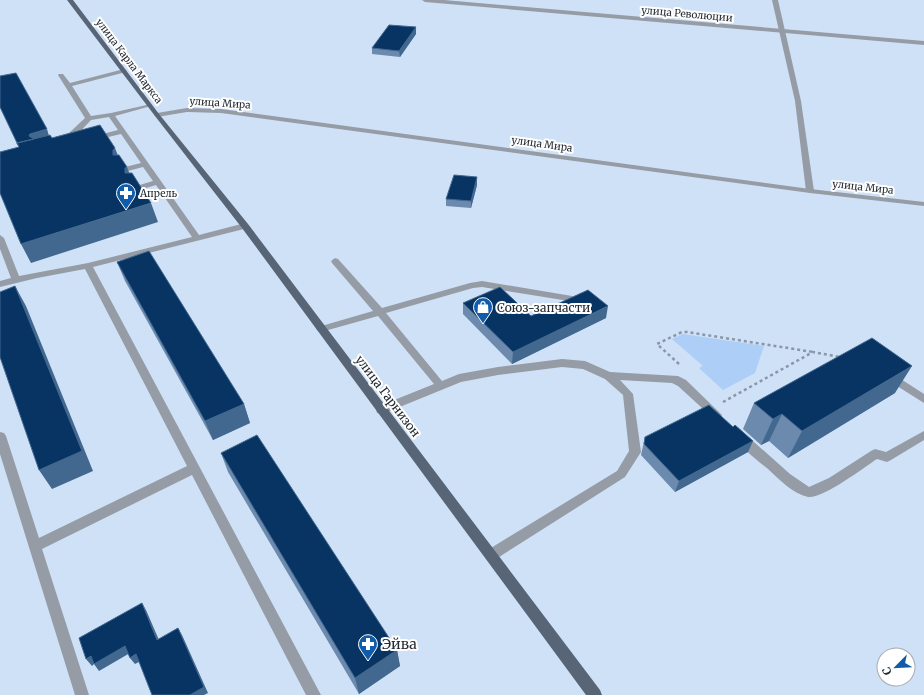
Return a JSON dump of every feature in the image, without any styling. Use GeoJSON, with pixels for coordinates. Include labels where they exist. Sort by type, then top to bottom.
{"type":"FeatureCollection","features":[{"type":"Feature","properties":{"kind":"main road","name":"улица Карла Маркса"},"geometry":{"type":"LineString","coordinates":[[70,0],[157,115]]}},
{"type":"Feature","properties":{"kind":"main road","name":"улица Гарнизон"},"geometry":{"type":"LineString","coordinates":[[157,115],[245,226],[595,695]]}},
{"type":"Feature","properties":{"kind":"street","name":"улица Революции"},"geometry":{"type":"LineString","coordinates":[[425,0],[924,43]]}},
{"type":"Feature","properties":{"kind":"street"},"geometry":{"type":"LineString","coordinates":[[775,0],[798,101],[810,191]]}},
{"type":"Feature","properties":{"kind":"street"},"geometry":{"type":"LineString","coordinates":[[68,84],[124,71]]}},
{"type":"Feature","properties":{"kind":"street"},"geometry":{"type":"LineString","coordinates":[[61,75],[89,118]]}},
{"type":"Feature","properties":{"kind":"street"},"geometry":{"type":"LineString","coordinates":[[61,140],[71,136],[89,118],[111,115],[150,105]]}},
{"type":"Feature","properties":{"kind":"street","name":"улица Мира"},"geometry":{"type":"LineString","coordinates":[[157,115],[187,110],[221,111],[810,191],[924,204]]}},
{"type":"Feature","properties":{"kind":"street"},"geometry":{"type":"LineString","coordinates":[[111,115],[197,238]]}},
{"type":"Feature","properties":{"kind":"street"},"geometry":{"type":"LineString","coordinates":[[84,142],[123,131]]}},
{"type":"Feature","properties":{"kind":"street"},"geometry":{"type":"LineString","coordinates":[[124,170],[145,164]]}},
{"type":"Feature","properties":{"kind":"street"},"geometry":{"type":"LineString","coordinates":[[136,189],[158,182]]}},
{"type":"Feature","properties":{"kind":"street"},"geometry":{"type":"LineString","coordinates":[[0,284],[88,266],[245,226]]}},
{"type":"Feature","properties":{"kind":"street"},"geometry":{"type":"LineString","coordinates":[[0,238],[16,280]]}},
{"type":"Feature","properties":{"kind":"street"},"geometry":{"type":"LineString","coordinates":[[335,261],[380,312],[441,386]]}},
{"type":"Feature","properties":{"kind":"street"},"geometry":{"type":"LineString","coordinates":[[88,266],[314,695]]}},
{"type":"Feature","properties":{"kind":"street"},"geometry":{"type":"LineString","coordinates":[[321,329],[467,286],[482,284],[569,298]]}},
{"type":"Feature","properties":{"kind":"street"},"geometry":{"type":"LineString","coordinates":[[381,410],[459,378],[498,371],[562,363],[585,365],[609,376],[628,394],[634,452],[621,474],[491,555]]}},
{"type":"Feature","properties":{"kind":"street"},"geometry":{"type":"LineString","coordinates":[[880,368],[924,399]]}},
{"type":"Feature","properties":{"kind":"street"},"geometry":{"type":"LineString","coordinates":[[609,376],[674,379],[682,383],[795,486],[807,492],[819,490],[875,454],[887,456],[924,435]]}},
{"type":"Feature","properties":{"kind":"street"},"geometry":{"type":"LineString","coordinates":[[0,436],[82,695]]}},
{"type":"Feature","properties":{"kind":"street"},"geometry":{"type":"LineString","coordinates":[[35,546],[195,468]]}},
{"type":"Feature","properties":{"kind":"path"},"geometry":{"type":"LineString","coordinates":[[681,366],[657,344],[685,332],[846,358]]}},
{"type":"Feature","properties":{"kind":"path"},"geometry":{"type":"LineString","coordinates":[[721,402],[813,352]]}},
{"type":"Feature","properties":{"kind":"shaded area"},"geometry":{"type":"Polygon","coordinates":[[[683,334],[764,346],[755,373],[723,390],[699,368],[703,366],[672,339],[683,334]]]}},
{"type":"Feature","properties":{"kind":"building"},"geometry":{"type":"Polygon","coordinates":[[[389,25],[416,27],[399,51],[372,48],[389,25]]]}},
{"type":"Feature","properties":{"kind":"building"},"geometry":{"type":"Polygon","coordinates":[[[16,73],[47,129],[30,134],[29,136],[34,139],[17,143],[0,107],[0,76],[16,73]]]}},
{"type":"Feature","properties":{"kind":"building"},"geometry":{"type":"Polygon","coordinates":[[[100,125],[115,148],[113,150],[113,155],[119,155],[127,167],[125,168],[125,173],[132,173],[151,203],[21,244],[0,193],[0,152],[19,147],[17,143],[50,135],[52,138],[100,125]]]}},
{"type":"Feature","properties":{"kind":"building"},"geometry":{"type":"Polygon","coordinates":[[[454,175],[477,177],[471,201],[446,199],[454,175]]]}},
{"type":"Feature","properties":{"kind":"building"},"geometry":{"type":"Polygon","coordinates":[[[149,251],[244,404],[205,421],[117,262],[149,251]]]}},
{"type":"Feature","properties":{"kind":"building"},"geometry":{"type":"Polygon","coordinates":[[[15,286],[82,451],[39,470],[0,357],[0,292],[15,286]]]}},
{"type":"Feature","properties":{"kind":"building"},"geometry":{"type":"Polygon","coordinates":[[[500,287],[531,316],[588,290],[608,306],[513,352],[463,303],[500,287]]]}},
{"type":"Feature","properties":{"kind":"building"},"geometry":{"type":"Polygon","coordinates":[[[872,338],[912,366],[802,431],[782,414],[773,419],[754,403],[872,338]]]}},
{"type":"Feature","properties":{"kind":"building"},"geometry":{"type":"Polygon","coordinates":[[[709,405],[733,427],[735,425],[753,441],[679,481],[644,444],[645,437],[709,405]]]}},
{"type":"Feature","properties":{"kind":"building"},"geometry":{"type":"Polygon","coordinates":[[[257,435],[397,650],[355,678],[221,453],[257,435]]]}},
{"type":"Feature","properties":{"kind":"building"},"geometry":{"type":"Polygon","coordinates":[[[142,603],[157,640],[178,628],[204,687],[190,695],[152,695],[136,654],[130,658],[125,646],[94,664],[91,656],[86,659],[79,638],[142,603]]]}},
{"type":"Feature","properties":{"kind":"place","name":"Апрель"},"geometry":{"type":"Point","coordinates":[126,210]}},
{"type":"Feature","properties":{"kind":"place","name":"Союз-запчасти"},"geometry":{"type":"Point","coordinates":[483,324]}},
{"type":"Feature","properties":{"kind":"place","name":"Эйва"},"geometry":{"type":"Point","coordinates":[368,661]}}]}
